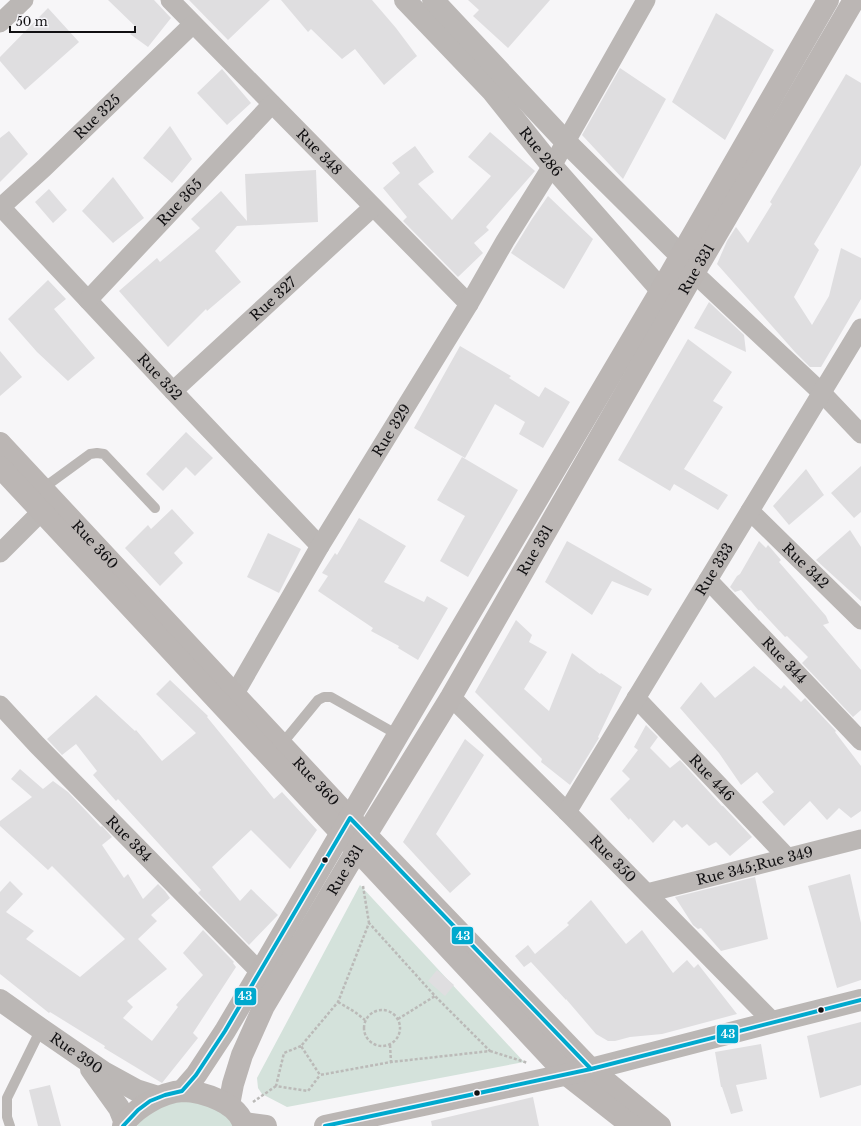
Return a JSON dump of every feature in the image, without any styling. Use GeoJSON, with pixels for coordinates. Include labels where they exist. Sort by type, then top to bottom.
{"type":"FeatureCollection","features":[{"type":"Feature","properties":{"kind":"main road","name":"Rue 331"},"geometry":{"type":"LineString","coordinates":[[182,1091],[196,1075],[225,1031],[260,972],[661,290],[828,0]]}},
{"type":"Feature","properties":{"kind":"main road","name":"Rue 331"},"geometry":{"type":"LineString","coordinates":[[238,1117],[233,1084],[242,1054],[264,1006],[361,842],[451,697],[694,273],[854,0]]}},
{"type":"Feature","properties":{"kind":"main road","name":"Rue 360"},"geometry":{"type":"LineString","coordinates":[[0,444],[46,500],[281,745],[345,826],[591,1069],[660,1126]]}},
{"type":"Feature","properties":{"kind":"main road"},"geometry":{"type":"LineString","coordinates":[[0,467],[46,500],[345,826]]}},
{"type":"Feature","properties":{"kind":"main road"},"geometry":{"type":"LineString","coordinates":[[361,842],[567,1075],[632,1126]]}},
{"type":"Feature","properties":{"kind":"main road"},"geometry":{"type":"LineString","coordinates":[[325,1126],[591,1069]]}},
{"type":"Feature","properties":{"kind":"main road"},"geometry":{"type":"LineString","coordinates":[[124,1124],[138,1110],[150,1101],[158,1097],[182,1091],[210,1096],[238,1117],[266,1126]]}},
{"type":"Feature","properties":{"kind":"street"},"geometry":{"type":"LineString","coordinates":[[0,23],[24,0]]}},
{"type":"Feature","properties":{"kind":"street","name":"Rue 348"},"geometry":{"type":"LineString","coordinates":[[170,0],[469,304]]}},
{"type":"Feature","properties":{"kind":"street","name":"Rue 286"},"geometry":{"type":"LineString","coordinates":[[405,0],[492,91],[552,166],[676,306]]}},
{"type":"Feature","properties":{"kind":"street"},"geometry":{"type":"LineString","coordinates":[[433,0],[566,142],[680,256],[694,273],[822,393],[861,434]]}},
{"type":"Feature","properties":{"kind":"street","name":"Rue 329"},"geometry":{"type":"LineString","coordinates":[[234,695],[320,546],[552,166],[646,0]]}},
{"type":"Feature","properties":{"kind":"street","name":"Rue 325"},"geometry":{"type":"LineString","coordinates":[[0,207],[44,168],[193,24]]}},
{"type":"Feature","properties":{"kind":"street","name":"Rue 365"},"geometry":{"type":"LineString","coordinates":[[88,300],[272,104]]}},
{"type":"Feature","properties":{"kind":"street","name":"Rue 352"},"geometry":{"type":"LineString","coordinates":[[0,207],[320,546]]}},
{"type":"Feature","properties":{"kind":"street","name":"Rue 327"},"geometry":{"type":"LineString","coordinates":[[173,391],[373,207]]}},
{"type":"Feature","properties":{"kind":"street","name":"Rue 333"},"geometry":{"type":"LineString","coordinates":[[567,812],[861,328]]}},
{"type":"Feature","properties":{"kind":"street"},"geometry":{"type":"LineString","coordinates":[[0,553],[46,500]]}},
{"type":"Feature","properties":{"kind":"street","name":"Rue 342"},"geometry":{"type":"LineString","coordinates":[[750,510],[861,620]]}},
{"type":"Feature","properties":{"kind":"street","name":"Rue 344"},"geometry":{"type":"LineString","coordinates":[[708,580],[859,734]]}},
{"type":"Feature","properties":{"kind":"street","name":"Rue 350"},"geometry":{"type":"LineString","coordinates":[[451,697],[567,812],[773,1022]]}},
{"type":"Feature","properties":{"kind":"street","name":"Rue 446"},"geometry":{"type":"LineString","coordinates":[[636,698],[787,857]]}},
{"type":"Feature","properties":{"kind":"street","name":"Rue 384"},"geometry":{"type":"LineString","coordinates":[[0,705],[37,745],[260,972]]}},
{"type":"Feature","properties":{"kind":"street","name":"Rue 345;Rue 349"},"geometry":{"type":"LineString","coordinates":[[647,893],[787,857],[861,840]]}},
{"type":"Feature","properties":{"kind":"street"},"geometry":{"type":"LineString","coordinates":[[591,1069],[861,1000]]}},
{"type":"Feature","properties":{"kind":"street","name":"Rue 390"},"geometry":{"type":"LineString","coordinates":[[3,1007],[40,1029],[105,1073],[136,1090],[158,1097]]}},
{"type":"Feature","properties":{"kind":"street"},"geometry":{"type":"LineString","coordinates":[[82,1057],[119,1108],[124,1124]]}},
{"type":"Feature","properties":{"kind":"lane"},"geometry":{"type":"LineString","coordinates":[[46,500],[90,454],[104,454],[155,508]]}},
{"type":"Feature","properties":{"kind":"lane"},"geometry":{"type":"LineString","coordinates":[[281,745],[318,700],[324,697],[331,697],[398,735]]}},
{"type":"Feature","properties":{"kind":"lane"},"geometry":{"type":"LineString","coordinates":[[10,1126],[7,1116],[7,1098],[40,1029]]}},
{"type":"Feature","properties":{"kind":"path"},"geometry":{"type":"LineString","coordinates":[[238,1117],[276,1086],[284,1054],[301,1046],[338,1002],[370,923],[434,996],[490,1051],[391,1062],[320,1075],[308,1091],[276,1086]]}},
{"type":"Feature","properties":{"kind":"path"},"geometry":{"type":"LineString","coordinates":[[398,1018],[434,996]]}},
{"type":"Feature","properties":{"kind":"path"},"geometry":{"type":"LineString","coordinates":[[338,1002],[365,1020]]}},
{"type":"Feature","properties":{"kind":"path"},"geometry":{"type":"LineString","coordinates":[[374,1011],[390,1011],[398,1018],[400,1031],[396,1040],[390,1044],[378,1046],[366,1037],[364,1031],[365,1020],[374,1011]]}},
{"type":"Feature","properties":{"kind":"path"},"geometry":{"type":"LineString","coordinates":[[390,1044],[391,1062]]}},
{"type":"Feature","properties":{"kind":"path"},"geometry":{"type":"LineString","coordinates":[[301,1046],[320,1075]]}},
{"type":"Feature","properties":{"kind":"shaded area"},"geometry":{"type":"Polygon","coordinates":[[[360,885],[524,1062],[287,1107],[262,1094],[258,1088],[257,1078],[360,885]]]}},
{"type":"Feature","properties":{"kind":"shaded area"},"geometry":{"type":"Polygon","coordinates":[[[176,1102],[203,1104],[222,1113],[234,1126],[137,1126],[149,1113],[176,1102]]]}},
{"type":"Feature","properties":{"kind":"building"},"geometry":{"type":"Polygon","coordinates":[[[108,0],[154,0],[171,18],[148,47],[130,34],[137,28],[108,0]]]}},
{"type":"Feature","properties":{"kind":"building"},"geometry":{"type":"Polygon","coordinates":[[[189,0],[270,0],[228,40],[189,0]]]}},
{"type":"Feature","properties":{"kind":"building"},"geometry":{"type":"Polygon","coordinates":[[[281,0],[372,0],[417,56],[384,85],[355,49],[342,59],[311,29],[308,32],[281,0]]]}},
{"type":"Feature","properties":{"kind":"building"},"geometry":{"type":"Polygon","coordinates":[[[468,0],[550,0],[508,48],[473,16],[479,10],[468,0]]]}},
{"type":"Feature","properties":{"kind":"building"},"geometry":{"type":"Polygon","coordinates":[[[48,8],[79,42],[25,90],[0,61],[0,57],[48,8]]]}},
{"type":"Feature","properties":{"kind":"building"},"geometry":{"type":"Polygon","coordinates":[[[716,13],[774,50],[725,140],[672,102],[716,13]]]}},
{"type":"Feature","properties":{"kind":"building"},"geometry":{"type":"Polygon","coordinates":[[[620,68],[666,99],[623,179],[582,135],[620,68]]]}},
{"type":"Feature","properties":{"kind":"building"},"geometry":{"type":"Polygon","coordinates":[[[222,69],[251,103],[227,125],[197,93],[222,69]]]}},
{"type":"Feature","properties":{"kind":"building"},"geometry":{"type":"Polygon","coordinates":[[[846,74],[861,83],[861,165],[814,244],[819,250],[794,297],[812,325],[829,296],[841,248],[861,258],[861,299],[821,367],[810,367],[717,264],[727,241],[736,227],[748,243],[772,204],[770,202],[846,74]]]}},
{"type":"Feature","properties":{"kind":"building"},"geometry":{"type":"Polygon","coordinates":[[[170,126],[192,159],[172,183],[143,158],[170,126]]]}},
{"type":"Feature","properties":{"kind":"building"},"geometry":{"type":"Polygon","coordinates":[[[9,131],[28,154],[0,182],[0,138],[9,131]]]}},
{"type":"Feature","properties":{"kind":"building"},"geometry":{"type":"Polygon","coordinates":[[[490,132],[535,171],[486,227],[489,230],[474,243],[483,253],[458,277],[403,221],[407,217],[383,188],[400,173],[392,163],[415,146],[434,172],[418,184],[452,220],[491,176],[468,157],[490,132]]]}},
{"type":"Feature","properties":{"kind":"building"},"geometry":{"type":"Polygon","coordinates":[[[316,170],[318,222],[237,226],[215,251],[241,282],[207,311],[206,309],[168,347],[119,291],[157,258],[160,262],[200,228],[191,219],[221,191],[247,221],[245,174],[316,170]]]}},
{"type":"Feature","properties":{"kind":"building"},"geometry":{"type":"Polygon","coordinates":[[[113,177],[144,218],[113,243],[82,211],[113,177]]]}},
{"type":"Feature","properties":{"kind":"building"},"geometry":{"type":"Polygon","coordinates":[[[49,189],[67,210],[53,223],[35,202],[49,189]]]}},
{"type":"Feature","properties":{"kind":"building"},"geometry":{"type":"Polygon","coordinates":[[[548,196],[593,239],[564,289],[511,253],[548,196]]]}},
{"type":"Feature","properties":{"kind":"building"},"geometry":{"type":"Polygon","coordinates":[[[48,280],[66,299],[54,309],[95,358],[68,381],[37,352],[8,319],[48,280]]]}},
{"type":"Feature","properties":{"kind":"building"},"geometry":{"type":"Polygon","coordinates":[[[709,302],[744,335],[746,352],[694,328],[709,302]]]}},
{"type":"Feature","properties":{"kind":"building"},"geometry":{"type":"Polygon","coordinates":[[[688,339],[732,372],[713,401],[723,407],[684,469],[728,495],[718,510],[674,484],[670,491],[618,460],[688,339]]]}},
{"type":"Feature","properties":{"kind":"building"},"geometry":{"type":"Polygon","coordinates":[[[460,346],[511,376],[509,378],[539,397],[545,387],[570,402],[543,448],[519,434],[525,422],[495,404],[465,458],[414,428],[460,346]]]}},
{"type":"Feature","properties":{"kind":"building"},"geometry":{"type":"Polygon","coordinates":[[[0,351],[22,377],[0,396],[0,351]]]}},
{"type":"Feature","properties":{"kind":"building"},"geometry":{"type":"Polygon","coordinates":[[[186,432],[213,458],[195,476],[186,467],[163,491],[146,474],[186,432]]]}},
{"type":"Feature","properties":{"kind":"building"},"geometry":{"type":"Polygon","coordinates":[[[462,457],[518,490],[468,577],[440,561],[465,516],[437,500],[462,457]]]}},
{"type":"Feature","properties":{"kind":"building"},"geometry":{"type":"Polygon","coordinates":[[[861,466],[861,512],[854,518],[831,493],[861,466]]]}},
{"type":"Feature","properties":{"kind":"building"},"geometry":{"type":"Polygon","coordinates":[[[806,469],[824,495],[789,525],[773,506],[806,469]]]}},
{"type":"Feature","properties":{"kind":"building"},"geometry":{"type":"Polygon","coordinates":[[[172,509],[194,533],[174,553],[183,563],[160,586],[125,548],[148,525],[151,529],[172,509]]]}},
{"type":"Feature","properties":{"kind":"building"},"geometry":{"type":"Polygon","coordinates":[[[359,518],[406,546],[384,582],[424,602],[427,596],[448,608],[418,660],[398,648],[399,646],[371,631],[373,628],[318,591],[328,576],[322,573],[335,553],[337,555],[359,518]]]}},
{"type":"Feature","properties":{"kind":"building"},"geometry":{"type":"Polygon","coordinates":[[[850,530],[861,547],[861,601],[816,560],[850,530]]]}},
{"type":"Feature","properties":{"kind":"building"},"geometry":{"type":"Polygon","coordinates":[[[268,533],[301,549],[279,593],[247,577],[268,533]]]}},
{"type":"Feature","properties":{"kind":"building"},"geometry":{"type":"Polygon","coordinates":[[[567,541],[652,589],[648,596],[612,581],[592,615],[545,582],[567,541]]]}},
{"type":"Feature","properties":{"kind":"building"},"geometry":{"type":"Polygon","coordinates":[[[759,541],[766,548],[768,545],[781,560],[779,562],[826,616],[829,623],[823,625],[861,670],[861,710],[853,717],[802,663],[808,657],[787,636],[785,637],[760,610],[759,611],[741,590],[735,592],[730,587],[740,574],[759,541]]]}},
{"type":"Feature","properties":{"kind":"building"},"geometry":{"type":"Polygon","coordinates":[[[516,620],[532,635],[529,642],[547,652],[524,689],[549,711],[572,653],[600,674],[601,673],[622,687],[598,737],[599,738],[570,785],[541,762],[542,759],[475,692],[516,620]]]}},
{"type":"Feature","properties":{"kind":"building"},"geometry":{"type":"Polygon","coordinates":[[[754,666],[781,689],[784,685],[801,702],[805,698],[836,731],[835,732],[861,766],[861,811],[851,818],[839,808],[827,820],[810,801],[784,826],[762,802],[774,792],[757,772],[741,785],[719,753],[680,708],[701,682],[715,698],[754,666]]]}},
{"type":"Feature","properties":{"kind":"building"},"geometry":{"type":"Polygon","coordinates":[[[170,680],[208,716],[207,717],[274,799],[282,792],[317,830],[290,869],[251,830],[212,867],[240,901],[251,889],[278,915],[249,945],[198,893],[201,890],[118,799],[116,801],[93,775],[97,771],[76,744],[62,755],[47,739],[96,695],[135,731],[136,730],[162,761],[196,733],[156,694],[170,680]]]}},
{"type":"Feature","properties":{"kind":"building"},"geometry":{"type":"Polygon","coordinates":[[[646,725],[658,737],[650,748],[670,768],[680,760],[752,837],[730,856],[716,842],[709,846],[687,824],[682,828],[674,820],[653,843],[610,799],[630,779],[622,771],[638,750],[634,747],[646,725]]]}},
{"type":"Feature","properties":{"kind":"building"},"geometry":{"type":"Polygon","coordinates":[[[465,739],[484,755],[436,834],[471,874],[450,893],[403,842],[465,739]]]}},
{"type":"Feature","properties":{"kind":"building"},"geometry":{"type":"Polygon","coordinates":[[[20,769],[43,789],[53,781],[68,792],[101,827],[102,826],[112,837],[102,845],[124,878],[128,874],[143,899],[158,884],[170,898],[151,915],[157,921],[138,939],[167,969],[127,1001],[133,1007],[123,1018],[152,1041],[178,1007],[176,1005],[203,975],[183,953],[203,930],[234,962],[233,963],[236,967],[193,1033],[198,1038],[162,1083],[104,1048],[105,1046],[50,1012],[49,1013],[0,974],[0,892],[10,881],[23,894],[6,912],[34,931],[26,939],[80,977],[125,939],[52,866],[48,870],[0,826],[0,821],[32,797],[11,779],[20,769]]]}},
{"type":"Feature","properties":{"kind":"building"},"geometry":{"type":"Polygon","coordinates":[[[850,874],[861,923],[861,980],[837,988],[808,886],[850,874]]]}},
{"type":"Feature","properties":{"kind":"building"},"geometry":{"type":"Polygon","coordinates":[[[755,877],[768,939],[721,951],[701,928],[698,929],[693,925],[675,897],[755,877]]]}},
{"type":"Feature","properties":{"kind":"building"},"geometry":{"type":"Polygon","coordinates":[[[591,900],[626,944],[642,930],[673,973],[687,960],[694,968],[698,964],[737,1014],[662,1034],[630,1037],[615,1041],[608,1041],[596,1034],[531,962],[524,967],[515,956],[528,945],[535,954],[569,925],[567,923],[591,900]]]}},
{"type":"Feature","properties":{"kind":"building"},"geometry":{"type":"Polygon","coordinates":[[[437,970],[454,985],[445,996],[428,981],[437,970]]]}},
{"type":"Feature","properties":{"kind":"building"},"geometry":{"type":"Polygon","coordinates":[[[861,1022],[861,1085],[820,1098],[807,1036],[861,1022]]]}},
{"type":"Feature","properties":{"kind":"building"},"geometry":{"type":"Polygon","coordinates":[[[761,1044],[767,1079],[736,1085],[743,1111],[731,1114],[721,1087],[715,1052],[761,1044]]]}},
{"type":"Feature","properties":{"kind":"building"},"geometry":{"type":"Polygon","coordinates":[[[50,1085],[61,1126],[38,1126],[29,1090],[50,1085]]]}},
{"type":"Feature","properties":{"kind":"building"},"geometry":{"type":"Polygon","coordinates":[[[533,1097],[539,1126],[432,1126],[431,1121],[533,1097]]]}},
{"type":"Feature","properties":{"kind":"transit line","name":"43"},"geometry":{"type":"LineString","coordinates":[[123,1126],[138,1110],[150,1101],[165,1095],[182,1091],[196,1075],[225,1031],[350,818],[591,1069]]}},
{"type":"Feature","properties":{"kind":"transit line","name":"43"},"geometry":{"type":"LineString","coordinates":[[325,1126],[591,1069],[861,1000]]}}]}
